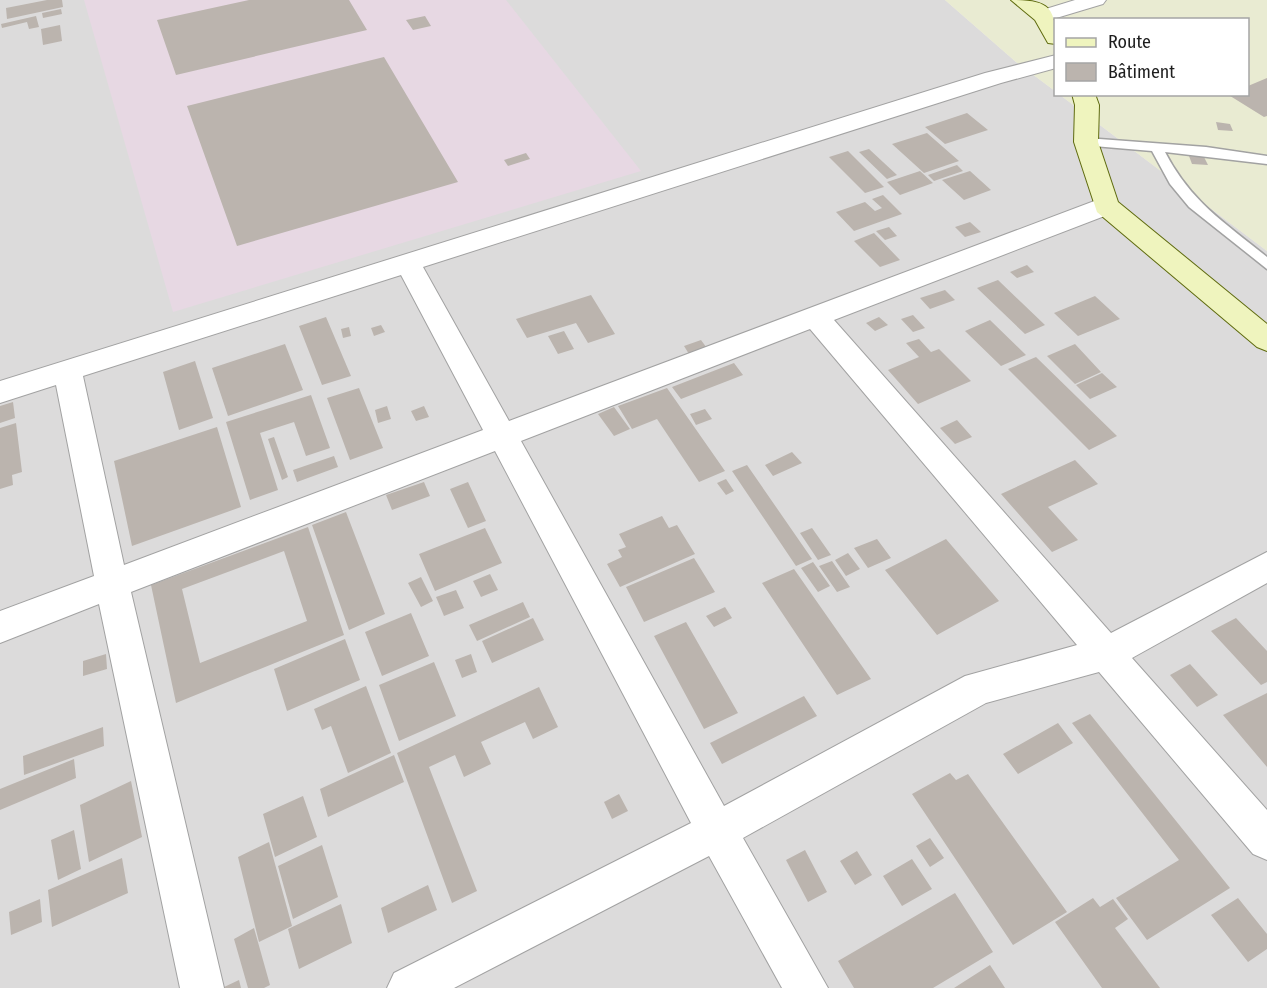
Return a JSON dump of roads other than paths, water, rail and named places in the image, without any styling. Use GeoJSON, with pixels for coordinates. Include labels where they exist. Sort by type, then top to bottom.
{"type":"FeatureCollection","features":[{"type":"Feature","properties":{"kind":"street"},"geometry":{"type":"LineString","coordinates":[[1021,0],[1043,16],[1054,35]]}},
{"type":"Feature","properties":{"kind":"street"},"geometry":{"type":"LineString","coordinates":[[1043,16],[1096,0]]}},
{"type":"Feature","properties":{"kind":"street"},"geometry":{"type":"LineString","coordinates":[[0,393],[993,78],[1054,62]]}},
{"type":"Feature","properties":{"kind":"street"},"geometry":{"type":"LineString","coordinates":[[1084,96],[1098,143],[1106,206],[1267,340]]}},
{"type":"Feature","properties":{"kind":"street"},"geometry":{"type":"LineString","coordinates":[[0,627],[1106,206]]}},
{"type":"Feature","properties":{"kind":"street"},"geometry":{"type":"LineString","coordinates":[[409,265],[717,831],[806,988]]}},
{"type":"Feature","properties":{"kind":"street"},"geometry":{"type":"LineString","coordinates":[[815,318],[1267,840]]}},
{"type":"Feature","properties":{"kind":"street"},"geometry":{"type":"LineString","coordinates":[[68,371],[112,585],[202,988]]}},
{"type":"Feature","properties":{"kind":"street"},"geometry":{"type":"LineString","coordinates":[[409,988],[717,831],[978,688],[1106,654],[1267,566]]}},
{"type":"Feature","properties":{"kind":"lane"},"geometry":{"type":"LineString","coordinates":[[1098,143],[1157,147],[1267,160]]}},
{"type":"Feature","properties":{"kind":"lane"},"geometry":{"type":"LineString","coordinates":[[1157,147],[1174,181],[1194,204],[1267,264]]}}]}
